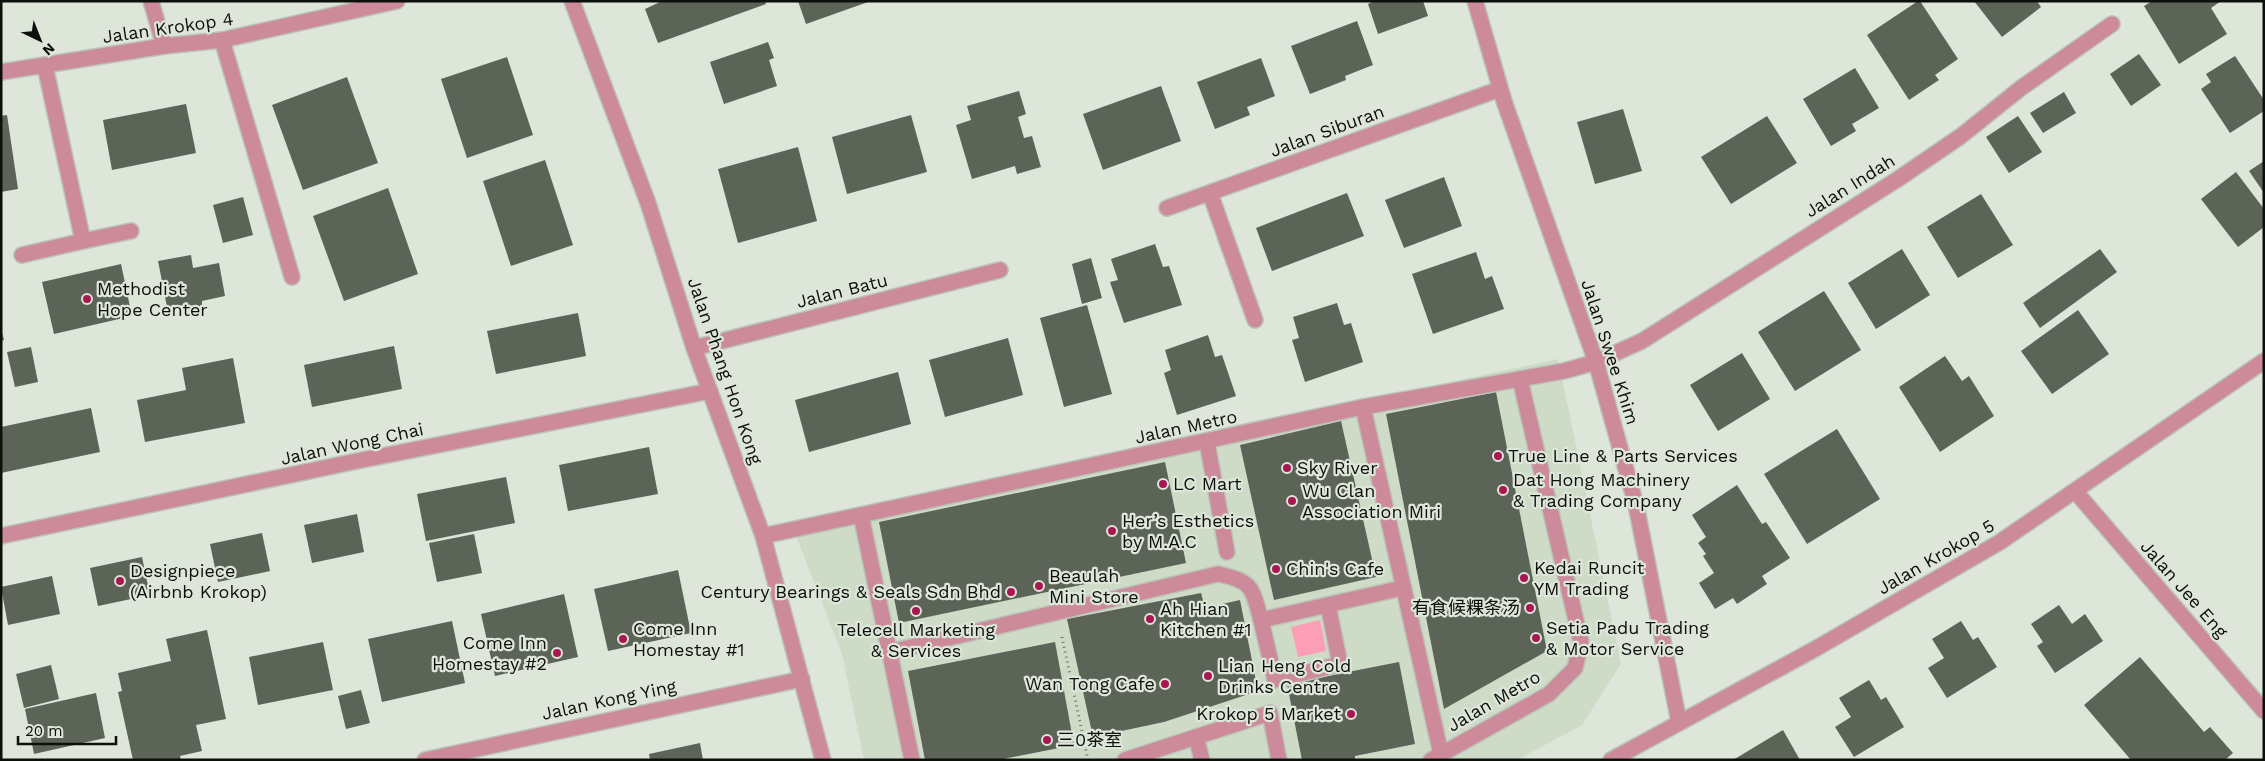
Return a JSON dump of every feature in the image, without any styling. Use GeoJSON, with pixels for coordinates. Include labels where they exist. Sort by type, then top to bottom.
{"type":"FeatureCollection","features":[{"type":"Feature","properties":{"kind":"street"},"geometry":{"type":"LineString","coordinates":[[152,1],[164,46]]}},
{"type":"Feature","properties":{"kind":"street","name":"Jalan Krokop 4"},"geometry":{"type":"LineString","coordinates":[[1,72],[164,46],[222,40],[397,1]]}},
{"type":"Feature","properties":{"kind":"street","name":"Jalan Phang Hon Kong"},"geometry":{"type":"LineString","coordinates":[[572,1],[648,203],[694,348],[763,536],[823,760]]}},
{"type":"Feature","properties":{"kind":"street","name":"Jalan Swee Khim"},"geometry":{"type":"LineString","coordinates":[[1475,1],[1500,88],[1596,362],[1636,505],[1679,722]]}},
{"type":"Feature","properties":{"kind":"street","name":"Jalan Indah"},"geometry":{"type":"LineString","coordinates":[[1596,362],[1642,341],[1898,179],[1961,136],[2021,88],[2112,24]]}},
{"type":"Feature","properties":{"kind":"street"},"geometry":{"type":"LineString","coordinates":[[222,40],[292,277]]}},
{"type":"Feature","properties":{"kind":"street"},"geometry":{"type":"LineString","coordinates":[[45,66],[83,241]]}},
{"type":"Feature","properties":{"kind":"street","name":"Jalan Siburan"},"geometry":{"type":"LineString","coordinates":[[1167,208],[1500,88]]}},
{"type":"Feature","properties":{"kind":"street"},"geometry":{"type":"LineString","coordinates":[[1210,193],[1255,320]]}},
{"type":"Feature","properties":{"kind":"street"},"geometry":{"type":"LineString","coordinates":[[22,255],[131,231]]}},
{"type":"Feature","properties":{"kind":"street","name":"Jalan Batu"},"geometry":{"type":"LineString","coordinates":[[694,348],[1000,270]]}},
{"type":"Feature","properties":{"kind":"street","name":"Jalan Krokop 5"},"geometry":{"type":"LineString","coordinates":[[1610,760],[1815,649],[2000,542],[2264,361]]}},
{"type":"Feature","properties":{"kind":"street","name":"Jalan Metro"},"geometry":{"type":"LineString","coordinates":[[763,536],[1363,407],[1564,371],[1596,362]]}},
{"type":"Feature","properties":{"kind":"street","name":"Jalan Metro"},"geometry":{"type":"LineString","coordinates":[[1436,757],[1549,694],[1574,668],[1581,642],[1520,379]]}},
{"type":"Feature","properties":{"kind":"street","name":"Jalan Wong Chai"},"geometry":{"type":"LineString","coordinates":[[1,536],[366,459],[710,391]]}},
{"type":"Feature","properties":{"kind":"street"},"geometry":{"type":"LineString","coordinates":[[1363,407],[1436,757]]}},
{"type":"Feature","properties":{"kind":"street"},"geometry":{"type":"LineString","coordinates":[[1207,442],[1227,552]]}},
{"type":"Feature","properties":{"kind":"street","name":"Jalan Jee Eng"},"geometry":{"type":"LineString","coordinates":[[2076,491],[2264,711]]}},
{"type":"Feature","properties":{"kind":"street"},"geometry":{"type":"LineString","coordinates":[[861,515],[912,760]]}},
{"type":"Feature","properties":{"kind":"street"},"geometry":{"type":"LineString","coordinates":[[890,652],[1218,574],[1241,579],[1254,594],[1275,680],[1340,664],[1328,605]]}},
{"type":"Feature","properties":{"kind":"street"},"geometry":{"type":"LineString","coordinates":[[1261,620],[1402,588]]}},
{"type":"Feature","properties":{"kind":"street","name":"Jalan Kong Ying"},"geometry":{"type":"LineString","coordinates":[[425,760],[802,679]]}},
{"type":"Feature","properties":{"kind":"street"},"geometry":{"type":"LineString","coordinates":[[1126,760],[1270,713],[1279,760]]}},
{"type":"Feature","properties":{"kind":"street"},"geometry":{"type":"LineString","coordinates":[[1196,737],[1202,760]]}},
{"type":"Feature","properties":{"kind":"path"},"geometry":{"type":"LineString","coordinates":[[1057,612],[1088,760]]}},
{"type":"Feature","properties":{"kind":"shaded area"},"geometry":{"type":"Polygon","coordinates":[[[1558,359],[1621,664],[1582,725],[1517,760],[864,760],[842,654],[791,523],[1558,359]]]}},
{"type":"Feature","properties":{"kind":"shaded area"},"geometry":{"type":"Polygon","coordinates":[[[1320,620],[1326,651],[1298,657],[1291,627],[1320,620]]]}},
{"type":"Feature","properties":{"kind":"building"},"geometry":{"type":"Polygon","coordinates":[[[662,1],[765,1],[766,4],[658,43],[645,9],[662,1]]]}},
{"type":"Feature","properties":{"kind":"building"},"geometry":{"type":"Polygon","coordinates":[[[798,1],[868,1],[868,2],[806,24],[798,1]]]}},
{"type":"Feature","properties":{"kind":"building"},"geometry":{"type":"Polygon","coordinates":[[[1374,1],[1423,1],[1428,16],[1378,34],[1368,4],[1374,1]]]}},
{"type":"Feature","properties":{"kind":"building"},"geometry":{"type":"Polygon","coordinates":[[[1920,1],[1958,59],[1935,75],[1939,80],[1909,100],[1867,35],[1920,1]]]}},
{"type":"Feature","properties":{"kind":"building"},"geometry":{"type":"Polygon","coordinates":[[[1974,1],[2037,1],[2041,7],[2002,37],[1974,1]]]}},
{"type":"Feature","properties":{"kind":"building"},"geometry":{"type":"Polygon","coordinates":[[[2152,1],[2221,1],[2211,8],[2227,34],[2179,64],[2144,6],[2152,1]]]}},
{"type":"Feature","properties":{"kind":"building"},"geometry":{"type":"Polygon","coordinates":[[[1357,21],[1373,65],[1345,76],[1346,80],[1310,94],[1291,46],[1357,21]]]}},
{"type":"Feature","properties":{"kind":"building"},"geometry":{"type":"Polygon","coordinates":[[[768,42],[774,58],[769,60],[777,86],[724,104],[710,62],[768,42]]]}},
{"type":"Feature","properties":{"kind":"building"},"geometry":{"type":"Polygon","coordinates":[[[2139,54],[2161,85],[2131,106],[2110,74],[2139,54]]]}},
{"type":"Feature","properties":{"kind":"building"},"geometry":{"type":"Polygon","coordinates":[[[2235,56],[2264,100],[2264,111],[2230,133],[2201,89],[2211,82],[2206,74],[2235,56]]]}},
{"type":"Feature","properties":{"kind":"building"},"geometry":{"type":"Polygon","coordinates":[[[507,57],[533,135],[467,158],[441,79],[507,57]]]}},
{"type":"Feature","properties":{"kind":"building"},"geometry":{"type":"Polygon","coordinates":[[[1261,58],[1275,96],[1247,107],[1250,115],[1215,129],[1197,82],[1261,58]]]}},
{"type":"Feature","properties":{"kind":"building"},"geometry":{"type":"Polygon","coordinates":[[[1855,68],[1879,108],[1852,124],[1856,131],[1831,146],[1803,99],[1855,68]]]}},
{"type":"Feature","properties":{"kind":"building"},"geometry":{"type":"Polygon","coordinates":[[[347,77],[378,163],[303,190],[272,105],[347,77]]]}},
{"type":"Feature","properties":{"kind":"building"},"geometry":{"type":"Polygon","coordinates":[[[1161,86],[1181,141],[1103,170],[1083,114],[1161,86]]]}},
{"type":"Feature","properties":{"kind":"building"},"geometry":{"type":"Polygon","coordinates":[[[1019,91],[1026,114],[1018,117],[1024,138],[1032,136],[1041,167],[1017,174],[1015,166],[972,179],[956,125],[971,120],[967,106],[1019,91]]]}},
{"type":"Feature","properties":{"kind":"building"},"geometry":{"type":"Polygon","coordinates":[[[2064,92],[2076,113],[2043,133],[2030,113],[2064,92]]]}},
{"type":"Feature","properties":{"kind":"building"},"geometry":{"type":"Polygon","coordinates":[[[186,104],[196,153],[112,170],[103,120],[186,104]]]}},
{"type":"Feature","properties":{"kind":"building"},"geometry":{"type":"Polygon","coordinates":[[[1623,109],[1642,171],[1595,184],[1577,122],[1623,109]]]}},
{"type":"Feature","properties":{"kind":"building"},"geometry":{"type":"Polygon","coordinates":[[[7,115],[18,189],[1,192],[1,116],[7,115]]]}},
{"type":"Feature","properties":{"kind":"building"},"geometry":{"type":"Polygon","coordinates":[[[911,115],[927,172],[847,194],[832,137],[911,115]]]}},
{"type":"Feature","properties":{"kind":"building"},"geometry":{"type":"Polygon","coordinates":[[[1767,116],[1797,163],[1731,204],[1701,157],[1767,116]]]}},
{"type":"Feature","properties":{"kind":"building"},"geometry":{"type":"Polygon","coordinates":[[[2018,116],[2042,152],[2009,173],[1986,137],[2018,116]]]}},
{"type":"Feature","properties":{"kind":"building"},"geometry":{"type":"Polygon","coordinates":[[[798,147],[817,221],[738,243],[718,169],[798,147]]]}},
{"type":"Feature","properties":{"kind":"building"},"geometry":{"type":"Polygon","coordinates":[[[545,160],[573,245],[511,266],[483,181],[545,160]]]}},
{"type":"Feature","properties":{"kind":"building"},"geometry":{"type":"Polygon","coordinates":[[[2264,161],[2264,193],[2249,171],[2264,161]]]}},
{"type":"Feature","properties":{"kind":"building"},"geometry":{"type":"Polygon","coordinates":[[[2236,172],[2264,209],[2264,227],[2238,247],[2201,199],[2236,172]]]}},
{"type":"Feature","properties":{"kind":"building"},"geometry":{"type":"Polygon","coordinates":[[[1444,177],[1462,226],[1404,248],[1385,200],[1444,177]]]}},
{"type":"Feature","properties":{"kind":"building"},"geometry":{"type":"Polygon","coordinates":[[[388,188],[418,274],[344,301],[313,216],[388,188]]]}},
{"type":"Feature","properties":{"kind":"building"},"geometry":{"type":"Polygon","coordinates":[[[1347,193],[1364,236],[1272,271],[1256,228],[1347,193]]]}},
{"type":"Feature","properties":{"kind":"building"},"geometry":{"type":"Polygon","coordinates":[[[1981,194],[2013,245],[1958,278],[1927,227],[1981,194]]]}},
{"type":"Feature","properties":{"kind":"building"},"geometry":{"type":"Polygon","coordinates":[[[243,197],[253,235],[223,243],[213,205],[243,197]]]}},
{"type":"Feature","properties":{"kind":"building"},"geometry":{"type":"Polygon","coordinates":[[[1155,244],[1163,267],[1169,266],[1182,305],[1124,323],[1110,282],[1118,280],[1111,259],[1155,244]]]}},
{"type":"Feature","properties":{"kind":"building"},"geometry":{"type":"Polygon","coordinates":[[[1902,249],[1930,295],[1876,329],[1848,283],[1902,249]]]}},
{"type":"Feature","properties":{"kind":"building"},"geometry":{"type":"Polygon","coordinates":[[[2100,249],[2117,272],[2040,328],[2023,303],[2100,249]]]}},
{"type":"Feature","properties":{"kind":"building"},"geometry":{"type":"Polygon","coordinates":[[[1476,252],[1485,279],[1492,276],[1504,309],[1433,334],[1412,274],[1476,252]]]}},
{"type":"Feature","properties":{"kind":"building"},"geometry":{"type":"Polygon","coordinates":[[[191,255],[193,268],[219,263],[225,296],[202,301],[202,306],[168,312],[158,261],[191,255]]]}},
{"type":"Feature","properties":{"kind":"building"},"geometry":{"type":"Polygon","coordinates":[[[1091,258],[1102,298],[1082,304],[1072,264],[1091,258]]]}},
{"type":"Feature","properties":{"kind":"building","name":"Methodist Hope Center"},"geometry":{"type":"Polygon","coordinates":[[[121,264],[132,316],[54,334],[42,282],[121,264]]]}},
{"type":"Feature","properties":{"kind":"building"},"geometry":{"type":"Polygon","coordinates":[[[1824,291],[1861,350],[1795,391],[1758,332],[1824,291]]]}},
{"type":"Feature","properties":{"kind":"building"},"geometry":{"type":"Polygon","coordinates":[[[1337,303],[1344,325],[1351,323],[1363,362],[1305,382],[1292,340],[1299,338],[1293,317],[1337,303]]]}},
{"type":"Feature","properties":{"kind":"building"},"geometry":{"type":"Polygon","coordinates":[[[1087,305],[1112,394],[1064,407],[1040,318],[1087,305]]]}},
{"type":"Feature","properties":{"kind":"building"},"geometry":{"type":"Polygon","coordinates":[[[2078,310],[2109,354],[2052,394],[2021,351],[2078,310]]]}},
{"type":"Feature","properties":{"kind":"building"},"geometry":{"type":"Polygon","coordinates":[[[578,313],[586,356],[496,374],[487,331],[578,313]]]}},
{"type":"Feature","properties":{"kind":"building"},"geometry":{"type":"Polygon","coordinates":[[[1,329],[4,340],[1,341],[1,329]]]}},
{"type":"Feature","properties":{"kind":"building"},"geometry":{"type":"Polygon","coordinates":[[[1208,335],[1215,357],[1222,355],[1236,396],[1177,415],[1164,373],[1171,370],[1165,350],[1208,335]]]}},
{"type":"Feature","properties":{"kind":"building"},"geometry":{"type":"Polygon","coordinates":[[[1008,338],[1023,395],[945,417],[929,360],[1008,338]]]}},
{"type":"Feature","properties":{"kind":"building"},"geometry":{"type":"Polygon","coordinates":[[[394,346],[402,389],[312,407],[304,365],[394,346]]]}},
{"type":"Feature","properties":{"kind":"building"},"geometry":{"type":"Polygon","coordinates":[[[31,347],[38,382],[15,387],[7,352],[31,347]]]}},
{"type":"Feature","properties":{"kind":"building"},"geometry":{"type":"Polygon","coordinates":[[[1742,353],[1770,399],[1718,431],[1690,385],[1742,353]]]}},
{"type":"Feature","properties":{"kind":"building"},"geometry":{"type":"Polygon","coordinates":[[[1945,356],[1962,381],[1969,376],[1994,416],[1940,452],[1899,387],[1945,356]]]}},
{"type":"Feature","properties":{"kind":"building"},"geometry":{"type":"Polygon","coordinates":[[[233,358],[245,423],[145,442],[137,400],[186,390],[182,368],[233,358]]]}},
{"type":"Feature","properties":{"kind":"building"},"geometry":{"type":"Polygon","coordinates":[[[898,372],[911,424],[809,452],[795,400],[898,372]]]}},
{"type":"Feature","properties":{"kind":"building"},"geometry":{"type":"Polygon","coordinates":[[[1496,392],[1547,651],[1444,709],[1386,414],[1496,392]]]}},
{"type":"Feature","properties":{"kind":"building"},"geometry":{"type":"Polygon","coordinates":[[[91,408],[100,452],[1,473],[1,427],[91,408]]]}},
{"type":"Feature","properties":{"kind":"building"},"geometry":{"type":"Polygon","coordinates":[[[1341,421],[1376,577],[1274,600],[1240,445],[1341,421]]]}},
{"type":"Feature","properties":{"kind":"building"},"geometry":{"type":"Polygon","coordinates":[[[1837,429],[1880,499],[1807,544],[1764,474],[1837,429]]]}},
{"type":"Feature","properties":{"kind":"building"},"geometry":{"type":"Polygon","coordinates":[[[649,447],[658,494],[568,511],[559,465],[649,447]]]}},
{"type":"Feature","properties":{"kind":"building"},"geometry":{"type":"Polygon","coordinates":[[[1165,462],[1186,563],[899,623],[879,522],[1165,462]]]}},
{"type":"Feature","properties":{"kind":"building"},"geometry":{"type":"Polygon","coordinates":[[[506,477],[515,523],[426,541],[417,494],[506,477]]]}},
{"type":"Feature","properties":{"kind":"building"},"geometry":{"type":"Polygon","coordinates":[[[1737,485],[1762,524],[1766,522],[1790,558],[1762,576],[1767,584],[1737,604],[1733,598],[1715,609],[1699,583],[1714,573],[1703,556],[1706,554],[1698,543],[1706,537],[1692,515],[1737,485]]]}},
{"type":"Feature","properties":{"kind":"building"},"geometry":{"type":"Polygon","coordinates":[[[357,514],[364,552],[312,563],[304,525],[357,514]]]}},
{"type":"Feature","properties":{"kind":"building"},"geometry":{"type":"Polygon","coordinates":[[[262,533],[270,571],[218,582],[210,544],[262,533]]]}},
{"type":"Feature","properties":{"kind":"building"},"geometry":{"type":"Polygon","coordinates":[[[474,534],[482,573],[437,582],[429,543],[474,534]]]}},
{"type":"Feature","properties":{"kind":"building","name":"Designpiece (Airbnb Krokop)"},"geometry":{"type":"Polygon","coordinates":[[[142,557],[150,595],[98,606],[90,568],[142,557]]]}},
{"type":"Feature","properties":{"kind":"building"},"geometry":{"type":"Polygon","coordinates":[[[678,570],[691,633],[608,651],[594,589],[678,570]]]}},
{"type":"Feature","properties":{"kind":"building"},"geometry":{"type":"Polygon","coordinates":[[[52,576],[60,614],[8,625],[1,587],[52,576]]]}},
{"type":"Feature","properties":{"kind":"building"},"geometry":{"type":"Polygon","coordinates":[[[1201,593],[1205,608],[1240,600],[1258,691],[1164,722],[1093,737],[1067,619],[1201,593]]]}},
{"type":"Feature","properties":{"kind":"building"},"geometry":{"type":"Polygon","coordinates":[[[564,594],[578,657],[495,676],[481,614],[564,594]]]}},
{"type":"Feature","properties":{"kind":"building"},"geometry":{"type":"Polygon","coordinates":[[[2059,605],[2072,624],[2085,614],[2103,641],[2055,673],[2037,646],[2043,642],[2031,624],[2059,605]]]}},
{"type":"Feature","properties":{"kind":"building"},"geometry":{"type":"Polygon","coordinates":[[[452,621],[465,683],[382,702],[368,639],[452,621]]]}},
{"type":"Feature","properties":{"kind":"building"},"geometry":{"type":"Polygon","coordinates":[[[1961,621],[1973,640],[1978,637],[1997,667],[1947,698],[1928,668],[1944,658],[1932,639],[1961,621]]]}},
{"type":"Feature","properties":{"kind":"building"},"geometry":{"type":"Polygon","coordinates":[[[207,630],[226,719],[196,725],[202,751],[180,756],[181,760],[133,760],[118,692],[122,691],[118,673],[171,661],[166,639],[207,630]]]}},
{"type":"Feature","properties":{"kind":"building"},"geometry":{"type":"Polygon","coordinates":[[[323,642],[333,690],[258,705],[249,657],[323,642]]]}},
{"type":"Feature","properties":{"kind":"building"},"geometry":{"type":"Polygon","coordinates":[[[1055,642],[1074,745],[998,760],[925,760],[908,671],[1055,642]]]}},
{"type":"Feature","properties":{"kind":"building"},"geometry":{"type":"Polygon","coordinates":[[[2140,657],[2204,732],[2210,727],[2233,753],[2225,760],[2131,760],[2084,705],[2140,657]]]}},
{"type":"Feature","properties":{"kind":"building","name":"Krokop 5 Market"},"geometry":{"type":"Polygon","coordinates":[[[1399,662],[1415,744],[1355,756],[1355,760],[1302,760],[1287,684],[1399,662]]]}},
{"type":"Feature","properties":{"kind":"building"},"geometry":{"type":"Polygon","coordinates":[[[51,665],[59,699],[24,708],[16,674],[51,665]]]}},
{"type":"Feature","properties":{"kind":"building"},"geometry":{"type":"Polygon","coordinates":[[[1869,680],[1881,700],[1886,697],[1904,727],[1854,757],[1835,727],[1851,717],[1839,698],[1869,680]]]}},
{"type":"Feature","properties":{"kind":"building"},"geometry":{"type":"Polygon","coordinates":[[[361,690],[370,723],[346,729],[338,696],[361,690]]]}},
{"type":"Feature","properties":{"kind":"building"},"geometry":{"type":"Polygon","coordinates":[[[96,693],[105,738],[34,754],[25,709],[96,693]]]}},
{"type":"Feature","properties":{"kind":"building"},"geometry":{"type":"Polygon","coordinates":[[[1783,730],[1800,760],[1733,760],[1783,730]]]}},
{"type":"Feature","properties":{"kind":"building"},"geometry":{"type":"Polygon","coordinates":[[[700,743],[703,760],[650,760],[649,754],[700,743]]]}},
{"type":"Feature","properties":{"kind":"place","name":"Methodist Hope Center"},"geometry":{"type":"Point","coordinates":[87,299]}},
{"type":"Feature","properties":{"kind":"place","name":"True Line & Parts Services"},"geometry":{"type":"Point","coordinates":[1498,456]}},
{"type":"Feature","properties":{"kind":"place","name":"Sky River"},"geometry":{"type":"Point","coordinates":[1287,468]}},
{"type":"Feature","properties":{"kind":"place","name":"LC Mart"},"geometry":{"type":"Point","coordinates":[1163,484]}},
{"type":"Feature","properties":{"kind":"place","name":"Dat Hong Machinery & Trading Company"},"geometry":{"type":"Point","coordinates":[1503,490]}},
{"type":"Feature","properties":{"kind":"place","name":"Wu Clan Association Miri"},"geometry":{"type":"Point","coordinates":[1292,501]}},
{"type":"Feature","properties":{"kind":"place","name":"Her’s Esthetics by M.A.C"},"geometry":{"type":"Point","coordinates":[1112,531]}},
{"type":"Feature","properties":{"kind":"place","name":"Chin's Cafe"},"geometry":{"type":"Point","coordinates":[1276,569]}},
{"type":"Feature","properties":{"kind":"place","name":"Kedai Runcit YM Trading"},"geometry":{"type":"Point","coordinates":[1524,578]}},
{"type":"Feature","properties":{"kind":"place","name":"Designpiece (Airbnb Krokop)"},"geometry":{"type":"Point","coordinates":[120,581]}},
{"type":"Feature","properties":{"kind":"place","name":"Beaulah Mini Store"},"geometry":{"type":"Point","coordinates":[1039,586]}},
{"type":"Feature","properties":{"kind":"place","name":"Century Bearings & Seals Sdn Bhd"},"geometry":{"type":"Point","coordinates":[1011,592]}},
{"type":"Feature","properties":{"kind":"place","name":"有食候粿条汤"},"geometry":{"type":"Point","coordinates":[1530,608]}},
{"type":"Feature","properties":{"kind":"place","name":"Telecell Marketing & Services"},"geometry":{"type":"Point","coordinates":[916,611]}},
{"type":"Feature","properties":{"kind":"place","name":"Ah Hian Kitchen #1"},"geometry":{"type":"Point","coordinates":[1150,619]}},
{"type":"Feature","properties":{"kind":"place","name":"Setia Padu Trading & Motor Service"},"geometry":{"type":"Point","coordinates":[1536,638]}},
{"type":"Feature","properties":{"kind":"place","name":"Come Inn Homestay #1"},"geometry":{"type":"Point","coordinates":[623,639]}},
{"type":"Feature","properties":{"kind":"place","name":"Come Inn Homestay #2"},"geometry":{"type":"Point","coordinates":[557,653]}},
{"type":"Feature","properties":{"kind":"place","name":"Lian Heng Cold Drinks Centre"},"geometry":{"type":"Point","coordinates":[1208,676]}},
{"type":"Feature","properties":{"kind":"place","name":"Wan Tong Cafe"},"geometry":{"type":"Point","coordinates":[1165,684]}},
{"type":"Feature","properties":{"kind":"place","name":"Krokop 5 Market"},"geometry":{"type":"Point","coordinates":[1351,714]}},
{"type":"Feature","properties":{"kind":"place","name":"三0茶室"},"geometry":{"type":"Point","coordinates":[1047,740]}}]}
